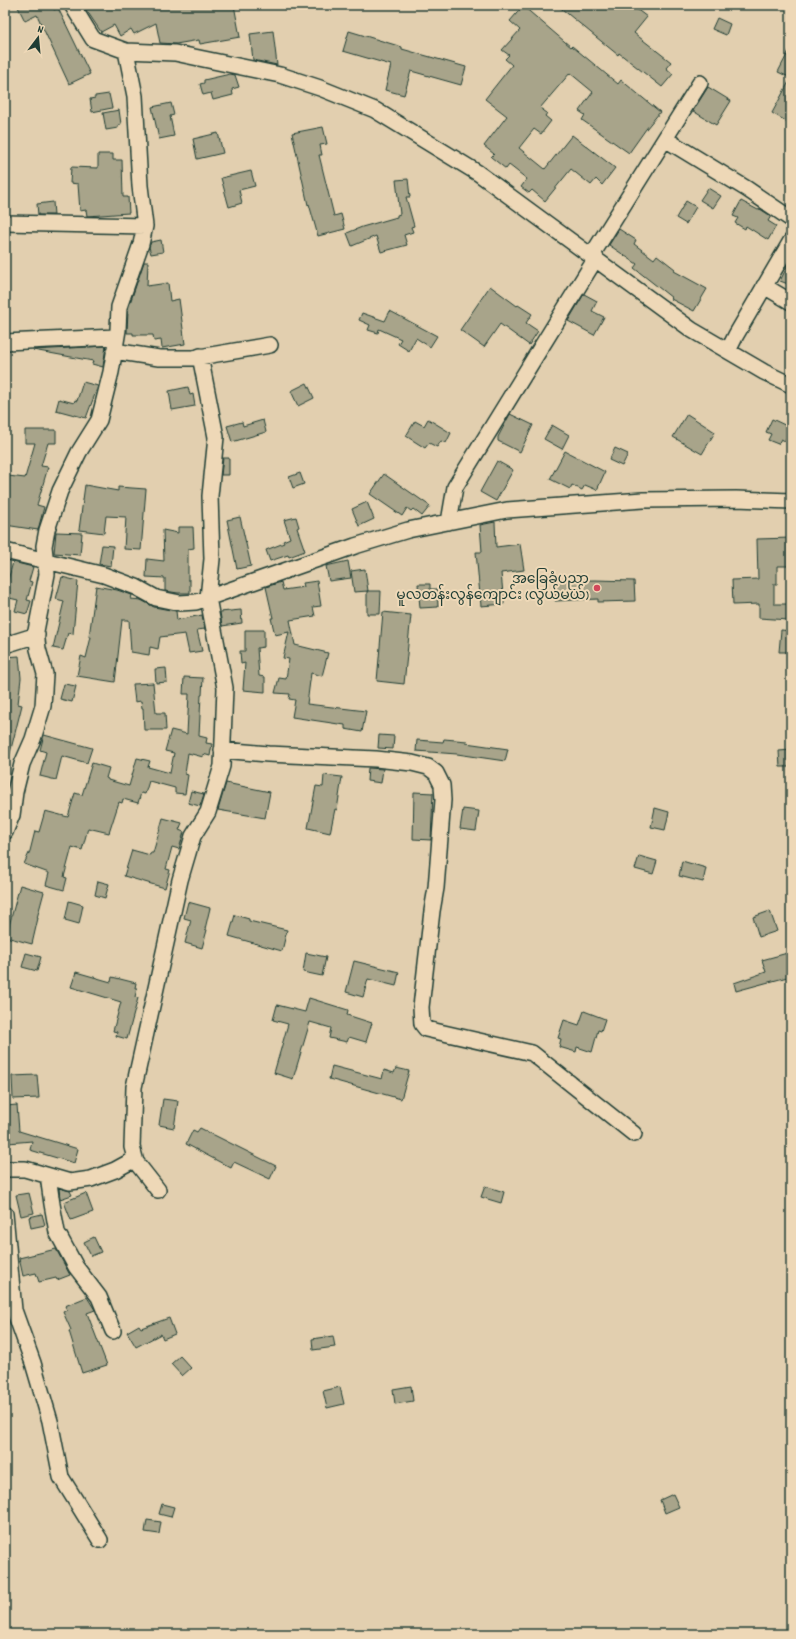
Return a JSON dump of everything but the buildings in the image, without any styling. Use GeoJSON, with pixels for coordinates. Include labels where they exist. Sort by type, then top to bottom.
{"type":"FeatureCollection","features":[{"type":"Feature","properties":{"kind":"street"},"geometry":{"type":"LineString","coordinates":[[72,5],[93,39],[126,51],[175,53],[280,75],[320,88],[375,110],[478,173],[594,256],[692,330],[791,385]]}},
{"type":"Feature","properties":{"kind":"street"},"geometry":{"type":"LineString","coordinates":[[5,832],[12,815],[15,792],[22,764],[33,739],[43,706],[45,674],[38,649],[37,635],[47,574],[44,546],[47,530],[60,490],[79,452],[99,420],[111,372],[119,307],[141,244],[145,226],[140,186],[135,96],[126,51]]}},
{"type":"Feature","properties":{"kind":"street"},"geometry":{"type":"LineString","coordinates":[[449,522],[456,487],[594,256],[700,83]]}},
{"type":"Feature","properties":{"kind":"street"},"geometry":{"type":"LineString","coordinates":[[665,139],[747,189],[791,219]]}},
{"type":"Feature","properties":{"kind":"street"},"geometry":{"type":"LineString","coordinates":[[5,223],[145,226]]}},
{"type":"Feature","properties":{"kind":"street"},"geometry":{"type":"LineString","coordinates":[[728,351],[791,241]]}},
{"type":"Feature","properties":{"kind":"street"},"geometry":{"type":"LineString","coordinates":[[764,286],[791,302]]}},
{"type":"Feature","properties":{"kind":"street"},"geometry":{"type":"LineString","coordinates":[[5,342],[115,344],[159,358],[200,356],[270,345]]}},
{"type":"Feature","properties":{"kind":"street"},"geometry":{"type":"LineString","coordinates":[[158,1190],[136,1162],[132,1147],[134,1087],[180,880],[193,836],[208,812],[222,766],[225,688],[208,598],[212,559],[210,496],[216,437],[200,356]]}},
{"type":"Feature","properties":{"kind":"street"},"geometry":{"type":"LineString","coordinates":[[5,551],[104,575],[136,587],[156,598],[180,603],[196,602],[355,546],[408,530],[507,510],[643,500],[736,499],[791,501]]}},
{"type":"Feature","properties":{"kind":"street"},"geometry":{"type":"LineString","coordinates":[[5,645],[37,635]]}},
{"type":"Feature","properties":{"kind":"street"},"geometry":{"type":"LineString","coordinates":[[222,750],[268,754],[376,759],[412,763],[428,767],[436,774],[442,785],[443,800],[436,888],[421,1007],[422,1024],[426,1029],[532,1053],[634,1134]]}},
{"type":"Feature","properties":{"kind":"street"},"geometry":{"type":"LineString","coordinates":[[5,1168],[25,1169],[70,1182],[91,1179],[115,1170],[135,1159]]}},
{"type":"Feature","properties":{"kind":"street"},"geometry":{"type":"LineString","coordinates":[[48,1176],[57,1232],[76,1267],[98,1298],[113,1331]]}},
{"type":"Feature","properties":{"kind":"street"},"geometry":{"type":"LineString","coordinates":[[5,1214],[14,1310],[33,1363],[50,1421],[60,1477],[100,1540]]}},
{"type":"Feature","properties":{"kind":"place","name":"အခြေခံပညာ မူလတန်းလွန်ကျောင်း (လွယ်မယ်)"},"geometry":{"type":"Point","coordinates":[597,588]}}]}
